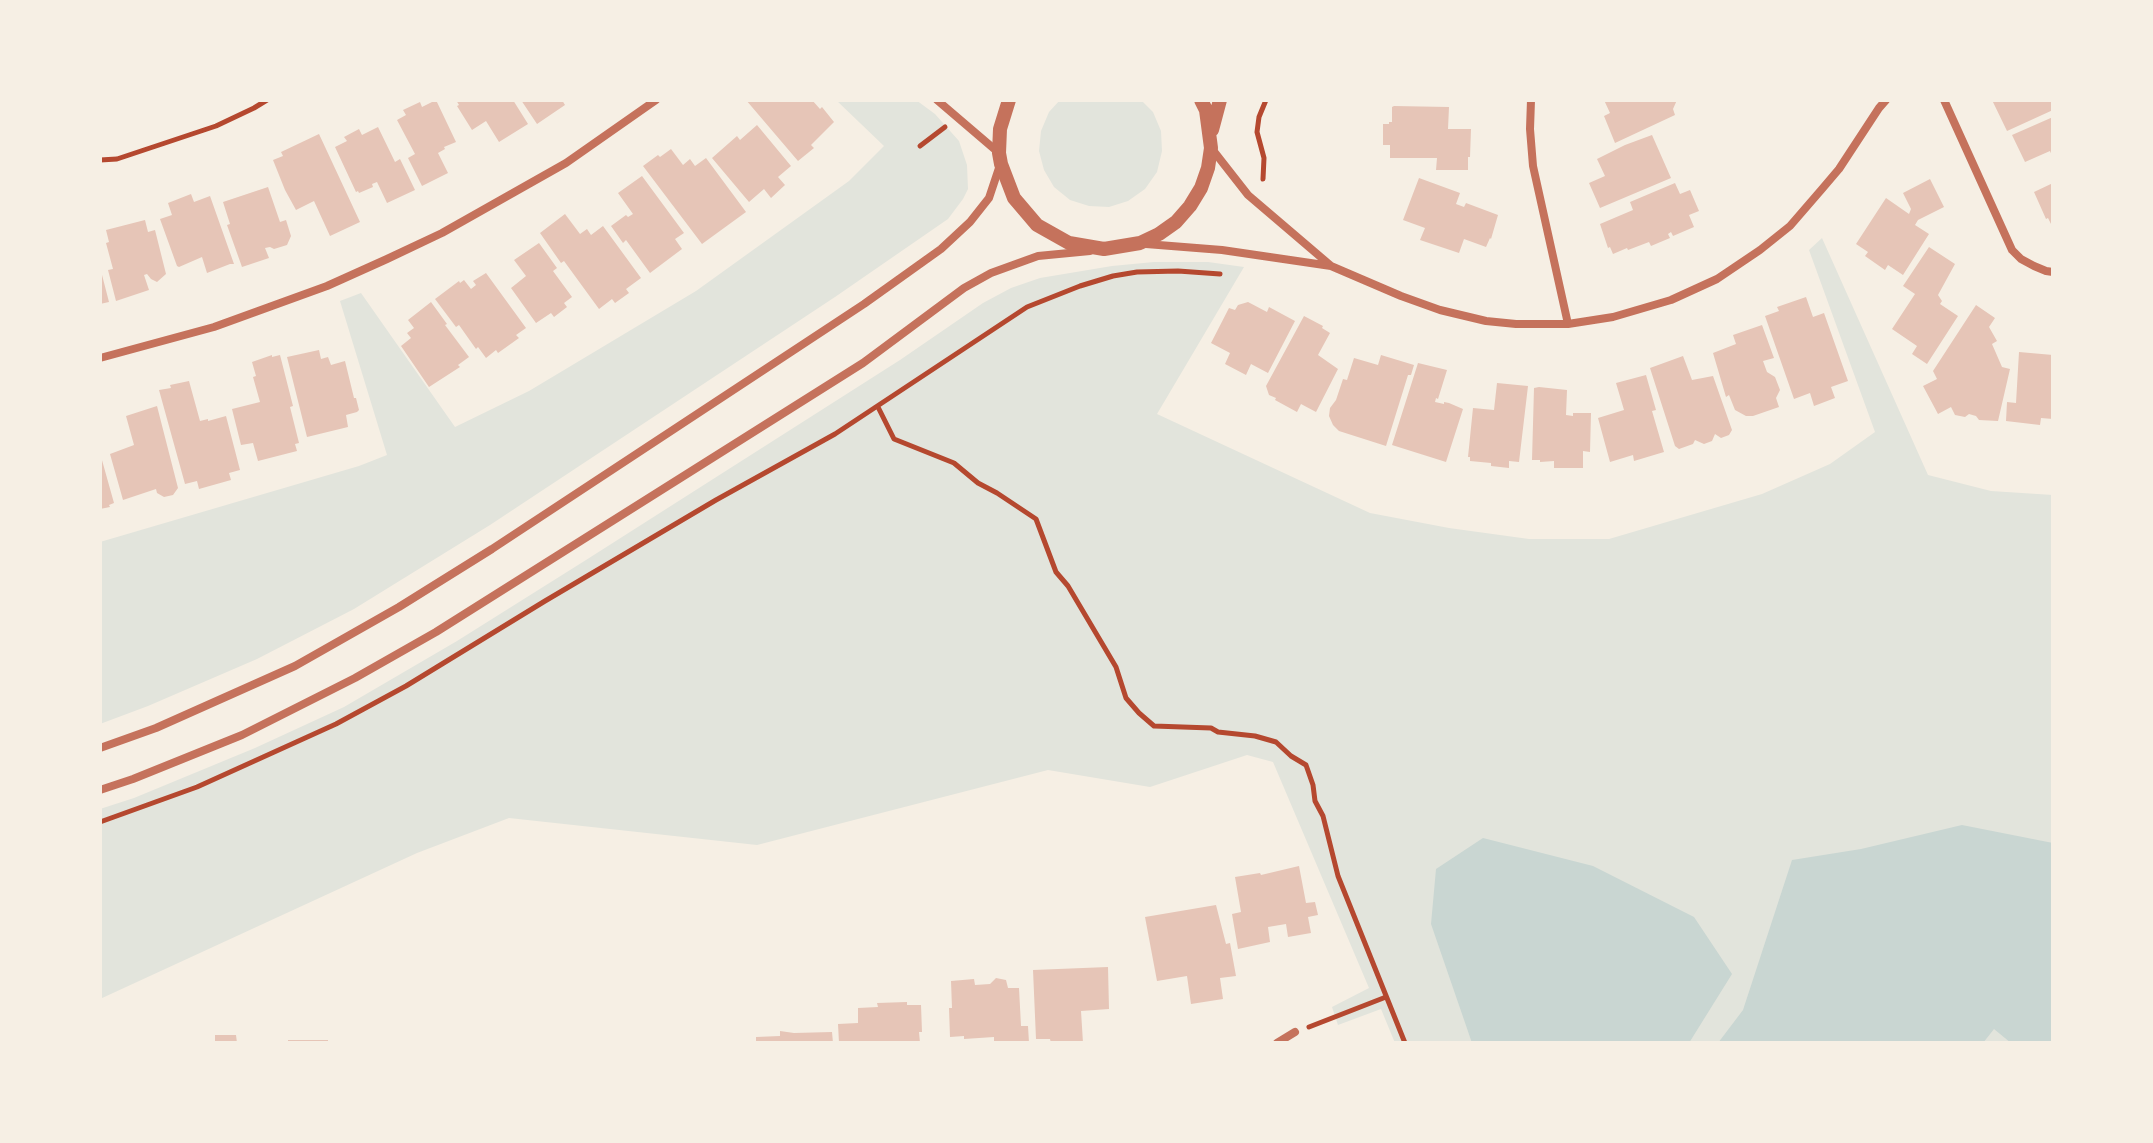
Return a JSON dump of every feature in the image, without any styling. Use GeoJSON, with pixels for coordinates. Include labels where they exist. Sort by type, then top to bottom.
{"type":"FeatureCollection","features":[{"type":"Feature","properties":{"kind":"street"},"geometry":{"type":"LineString","coordinates":[[100,358],[214,327],[327,286],[401,253],[566,163],[656,100]]}},
{"type":"Feature","properties":{"kind":"street"},"geometry":{"type":"LineString","coordinates":[[937,100],[1000,158],[1014,198],[1037,225],[1069,243],[1104,249]]}},
{"type":"Feature","properties":{"kind":"street"},"geometry":{"type":"LineString","coordinates":[[100,748],[156,728],[295,666],[399,607],[864,304],[941,249],[970,222],[989,198],[1000,158],[1000,129],[1009,100]]}},
{"type":"Feature","properties":{"kind":"street"},"geometry":{"type":"LineString","coordinates":[[1201,100],[1206,110],[1211,141],[1248,195],[1331,266]]}},
{"type":"Feature","properties":{"kind":"street"},"geometry":{"type":"LineString","coordinates":[[1140,243],[1176,222],[1190,206],[1204,178],[1220,100]]}},
{"type":"Feature","properties":{"kind":"street"},"geometry":{"type":"LineString","coordinates":[[1531,100],[1533,166],[1568,324]]}},
{"type":"Feature","properties":{"kind":"street"},"geometry":{"type":"LineString","coordinates":[[100,790],[242,735],[396,655],[863,363],[964,288],[1011,264],[1038,256],[1140,243],[1222,250],[1331,266],[1414,301],[1486,321],[1568,324],[1613,317],[1671,300],[1717,279],[1760,250],[1790,226],[1839,169],[1886,100]]}},
{"type":"Feature","properties":{"kind":"street"},"geometry":{"type":"LineString","coordinates":[[1944,100],[2012,250],[2034,266],[2053,272]]}},
{"type":"Feature","properties":{"kind":"street"},"geometry":{"type":"LineString","coordinates":[[1277,1043],[1295,1032]]}},
{"type":"Feature","properties":{"kind":"path"},"geometry":{"type":"LineString","coordinates":[[100,160],[117,159],[216,126],[267,100]]}},
{"type":"Feature","properties":{"kind":"path"},"geometry":{"type":"LineString","coordinates":[[1263,179],[1264,158],[1257,132],[1266,100]]}},
{"type":"Feature","properties":{"kind":"path"},"geometry":{"type":"LineString","coordinates":[[100,822],[197,787],[348,717],[406,686],[716,500],[835,434],[1027,307],[1102,279],[1137,272],[1220,274]]}},
{"type":"Feature","properties":{"kind":"path"},"geometry":{"type":"LineString","coordinates":[[878,407],[894,439],[954,463],[978,483],[1036,519],[1056,572],[1068,586],[1116,667],[1126,698],[1154,726],[1211,728],[1218,732],[1255,736],[1276,742],[1306,765],[1338,876],[1405,1043]]}},
{"type":"Feature","properties":{"kind":"path"},"geometry":{"type":"LineString","coordinates":[[1295,1032],[1386,997]]}},
{"type":"Feature","properties":{"kind":"shaded area"},"geometry":{"type":"Polygon","coordinates":[[[836,100],[916,100],[935,114],[959,141],[967,165],[968,189],[948,219],[490,525],[354,609],[257,659],[100,724],[100,542],[359,466],[387,455],[340,301],[361,293],[455,427],[529,391],[696,291],[849,181],[884,146],[836,100]]]}},
{"type":"Feature","properties":{"kind":"shaded area"},"geometry":{"type":"Polygon","coordinates":[[[1060,100],[1141,100],[1153,112],[1161,131],[1162,151],[1157,172],[1145,189],[1128,201],[1109,207],[1089,206],[1070,200],[1054,187],[1044,170],[1039,151],[1041,131],[1049,112],[1060,100]]]}},
{"type":"Feature","properties":{"kind":"shaded area"},"geometry":{"type":"Polygon","coordinates":[[[1822,238],[1928,475],[1991,491],[2053,495],[2053,1043],[1395,1043],[1381,1009],[1338,1025],[1332,1007],[1369,988],[1273,762],[1247,755],[1150,787],[1048,770],[757,845],[509,818],[417,853],[100,999],[100,809],[255,748],[344,707],[586,560],[900,360],[983,303],[1011,288],[1040,278],[1154,262],[1208,262],[1244,267],[1157,414],[1370,513],[1529,539],[1609,539],[1762,494],[1830,464],[1875,432],[1809,250],[1822,238]]]}},
{"type":"Feature","properties":{"kind":"shaded area"},"geometry":{"type":"Polygon","coordinates":[[[1962,825],[2053,843],[2053,1043],[2011,1043],[1994,1029],[1983,1043],[1718,1043],[1743,1010],[1792,860],[1861,849],[1962,825]]]}},
{"type":"Feature","properties":{"kind":"shaded area"},"geometry":{"type":"Polygon","coordinates":[[[1483,838],[1593,866],[1694,917],[1732,974],[1689,1043],[1472,1043],[1431,924],[1436,869],[1483,838]]]}},
{"type":"Feature","properties":{"kind":"building"},"geometry":{"type":"Polygon","coordinates":[[[436,100],[456,142],[438,153],[448,173],[422,186],[408,158],[415,154],[397,120],[406,115],[403,110],[420,102],[422,107],[436,100]]]}},
{"type":"Feature","properties":{"kind":"building"},"geometry":{"type":"Polygon","coordinates":[[[456,100],[513,100],[528,124],[499,142],[486,121],[472,130],[456,100]]]}},
{"type":"Feature","properties":{"kind":"building"},"geometry":{"type":"Polygon","coordinates":[[[521,100],[562,100],[565,105],[537,124],[521,100]]]}},
{"type":"Feature","properties":{"kind":"building"},"geometry":{"type":"Polygon","coordinates":[[[746,100],[812,100],[834,122],[811,145],[814,148],[798,161],[746,100]]]}},
{"type":"Feature","properties":{"kind":"building"},"geometry":{"type":"Polygon","coordinates":[[[1604,100],[1677,100],[1673,109],[1675,115],[1615,143],[1604,116],[1610,113],[1604,100]]]}},
{"type":"Feature","properties":{"kind":"building"},"geometry":{"type":"Polygon","coordinates":[[[1992,100],[2053,100],[2053,110],[2007,131],[1992,100]]]}},
{"type":"Feature","properties":{"kind":"building"},"geometry":{"type":"Polygon","coordinates":[[[1394,106],[1449,107],[1448,129],[1471,129],[1468,170],[1436,170],[1437,158],[1390,158],[1390,145],[1383,145],[1383,124],[1392,122],[1394,106]]]}},
{"type":"Feature","properties":{"kind":"building"},"geometry":{"type":"Polygon","coordinates":[[[2053,117],[2053,158],[2050,151],[2025,162],[2012,135],[2053,117]]]}},
{"type":"Feature","properties":{"kind":"building"},"geometry":{"type":"Polygon","coordinates":[[[757,125],[791,166],[778,177],[785,185],[771,198],[764,189],[749,202],[712,158],[737,136],[740,140],[757,125]]]}},
{"type":"Feature","properties":{"kind":"building"},"geometry":{"type":"Polygon","coordinates":[[[378,127],[395,162],[400,159],[415,190],[387,203],[377,182],[372,184],[373,187],[356,192],[335,147],[347,141],[344,137],[359,129],[362,135],[378,127]]]}},
{"type":"Feature","properties":{"kind":"building"},"geometry":{"type":"Polygon","coordinates":[[[319,134],[360,222],[330,236],[314,201],[296,210],[273,160],[283,156],[281,152],[319,134]]]}},
{"type":"Feature","properties":{"kind":"building"},"geometry":{"type":"Polygon","coordinates":[[[1652,135],[1671,178],[1600,208],[1589,183],[1605,176],[1597,159],[1652,135]]]}},
{"type":"Feature","properties":{"kind":"building"},"geometry":{"type":"Polygon","coordinates":[[[671,149],[683,165],[690,159],[695,166],[706,158],[746,212],[702,244],[643,166],[671,149]]]}},
{"type":"Feature","properties":{"kind":"building"},"geometry":{"type":"Polygon","coordinates":[[[642,176],[684,233],[675,239],[682,249],[650,273],[626,240],[623,243],[611,226],[626,215],[633,214],[618,193],[642,176]]]}},
{"type":"Feature","properties":{"kind":"building"},"geometry":{"type":"Polygon","coordinates":[[[1419,178],[1460,193],[1456,204],[1464,207],[1466,203],[1498,215],[1486,247],[1464,239],[1459,253],[1420,240],[1425,228],[1403,220],[1419,178]]]}},
{"type":"Feature","properties":{"kind":"building"},"geometry":{"type":"Polygon","coordinates":[[[1930,179],[1944,207],[1918,220],[1915,225],[1929,234],[1903,275],[1888,265],[1885,270],[1865,256],[1868,252],[1856,244],[1886,198],[1909,214],[1911,209],[1903,193],[1930,179]]]}},
{"type":"Feature","properties":{"kind":"building"},"geometry":{"type":"Polygon","coordinates":[[[1675,183],[1680,194],[1690,190],[1699,211],[1689,215],[1694,227],[1673,236],[1671,232],[1668,234],[1670,238],[1651,246],[1649,242],[1613,254],[1600,224],[1633,210],[1630,202],[1675,183]]]}},
{"type":"Feature","properties":{"kind":"building"},"geometry":{"type":"Polygon","coordinates":[[[2053,183],[2053,223],[2051,224],[2034,192],[2053,183]]]}},
{"type":"Feature","properties":{"kind":"building"},"geometry":{"type":"Polygon","coordinates":[[[268,187],[280,222],[286,220],[291,236],[287,245],[265,248],[269,258],[242,267],[227,225],[230,224],[223,202],[268,187]]]}},
{"type":"Feature","properties":{"kind":"building"},"geometry":{"type":"Polygon","coordinates":[[[191,194],[194,202],[210,196],[234,264],[207,273],[202,257],[177,266],[160,219],[172,215],[168,203],[191,194]]]}},
{"type":"Feature","properties":{"kind":"building"},"geometry":{"type":"Polygon","coordinates":[[[565,214],[580,234],[587,229],[591,235],[603,226],[641,278],[626,289],[629,293],[615,303],[612,299],[599,309],[540,233],[565,214]]]}},
{"type":"Feature","properties":{"kind":"building"},"geometry":{"type":"Polygon","coordinates":[[[145,220],[148,232],[155,230],[166,274],[157,282],[144,275],[149,290],[116,301],[108,270],[113,269],[106,230],[145,220]]]}},
{"type":"Feature","properties":{"kind":"building"},"geometry":{"type":"Polygon","coordinates":[[[539,243],[557,268],[553,271],[572,297],[564,303],[567,307],[554,317],[551,313],[536,323],[511,288],[526,276],[514,260],[539,243]]]}},
{"type":"Feature","properties":{"kind":"building"},"geometry":{"type":"Polygon","coordinates":[[[1929,247],[1955,264],[1938,295],[1942,301],[1940,304],[1958,316],[1927,364],[1912,354],[1917,346],[1892,329],[1915,294],[1903,286],[1929,247]]]}},
{"type":"Feature","properties":{"kind":"building"},"geometry":{"type":"Polygon","coordinates":[[[100,272],[109,302],[100,304],[100,272]]]}},
{"type":"Feature","properties":{"kind":"building"},"geometry":{"type":"Polygon","coordinates":[[[486,273],[526,328],[516,335],[519,338],[486,358],[459,325],[456,327],[435,299],[459,281],[464,280],[471,289],[476,285],[473,281],[486,273]]]}},
{"type":"Feature","properties":{"kind":"building"},"geometry":{"type":"Polygon","coordinates":[[[1806,297],[1813,317],[1824,313],[1848,381],[1831,387],[1835,398],[1814,406],[1810,393],[1794,399],[1765,316],[1779,311],[1777,307],[1806,297]]]}},
{"type":"Feature","properties":{"kind":"building"},"geometry":{"type":"Polygon","coordinates":[[[431,302],[469,357],[458,365],[460,367],[429,387],[401,346],[411,338],[407,333],[414,328],[408,320],[431,302]]]}},
{"type":"Feature","properties":{"kind":"building"},"geometry":{"type":"Polygon","coordinates":[[[1248,302],[1267,312],[1269,307],[1295,321],[1268,373],[1251,364],[1246,375],[1225,364],[1230,353],[1211,343],[1229,308],[1235,310],[1238,305],[1248,302]]]}},
{"type":"Feature","properties":{"kind":"building"},"geometry":{"type":"Polygon","coordinates":[[[1976,305],[1995,318],[1989,327],[1997,341],[1992,344],[2002,367],[2010,369],[1998,421],[1979,420],[1969,414],[1965,417],[1955,415],[1951,407],[1938,414],[1923,386],[1937,379],[1933,371],[1976,305]]]}},
{"type":"Feature","properties":{"kind":"building"},"geometry":{"type":"Polygon","coordinates":[[[1304,316],[1330,333],[1318,355],[1338,369],[1316,412],[1301,404],[1297,412],[1269,395],[1266,386],[1304,316]]]}},
{"type":"Feature","properties":{"kind":"building"},"geometry":{"type":"Polygon","coordinates":[[[1762,325],[1774,358],[1763,361],[1780,390],[1776,398],[1779,407],[1746,416],[1735,410],[1729,395],[1726,397],[1713,353],[1736,344],[1733,335],[1762,325]]]}},
{"type":"Feature","properties":{"kind":"building"},"geometry":{"type":"Polygon","coordinates":[[[319,350],[321,359],[328,357],[331,365],[345,361],[359,410],[346,415],[348,427],[307,437],[287,357],[319,350]]]}},
{"type":"Feature","properties":{"kind":"building"},"geometry":{"type":"Polygon","coordinates":[[[2019,352],[2053,355],[2053,419],[2041,418],[2040,425],[2006,421],[2007,402],[2016,403],[2019,352]]]}},
{"type":"Feature","properties":{"kind":"building"},"geometry":{"type":"Polygon","coordinates":[[[280,355],[299,443],[295,444],[297,451],[258,461],[253,443],[241,445],[232,409],[260,402],[252,362],[280,355]]]}},
{"type":"Feature","properties":{"kind":"building"},"geometry":{"type":"Polygon","coordinates":[[[1381,355],[1414,365],[1411,375],[1408,375],[1386,446],[1339,431],[1329,416],[1354,358],[1378,365],[1381,355]]]}},
{"type":"Feature","properties":{"kind":"building"},"geometry":{"type":"Polygon","coordinates":[[[1683,356],[1692,380],[1713,376],[1732,430],[1721,438],[1715,434],[1712,441],[1704,444],[1695,440],[1693,444],[1679,449],[1675,446],[1650,368],[1683,356]]]}},
{"type":"Feature","properties":{"kind":"building"},"geometry":{"type":"Polygon","coordinates":[[[1418,363],[1447,370],[1435,402],[1449,403],[1463,409],[1446,462],[1392,445],[1418,363]]]}},
{"type":"Feature","properties":{"kind":"building"},"geometry":{"type":"Polygon","coordinates":[[[1646,375],[1664,452],[1634,461],[1633,455],[1610,462],[1598,418],[1624,410],[1616,383],[1646,375]]]}},
{"type":"Feature","properties":{"kind":"building"},"geometry":{"type":"Polygon","coordinates":[[[189,381],[200,421],[226,416],[240,470],[229,473],[231,480],[199,489],[197,481],[185,484],[159,390],[189,381]]]}},
{"type":"Feature","properties":{"kind":"building"},"geometry":{"type":"Polygon","coordinates":[[[1497,383],[1528,386],[1519,462],[1509,461],[1509,468],[1470,461],[1468,457],[1473,408],[1494,410],[1497,383]]]}},
{"type":"Feature","properties":{"kind":"building"},"geometry":{"type":"Polygon","coordinates":[[[1534,388],[1567,390],[1566,415],[1591,413],[1590,452],[1583,451],[1583,468],[1554,468],[1554,461],[1532,460],[1534,388]]]}},
{"type":"Feature","properties":{"kind":"building"},"geometry":{"type":"Polygon","coordinates":[[[157,406],[178,488],[173,495],[164,497],[156,489],[123,500],[110,454],[134,445],[126,416],[157,406]]]}},
{"type":"Feature","properties":{"kind":"building"},"geometry":{"type":"Polygon","coordinates":[[[100,453],[114,503],[100,509],[100,453]]]}},
{"type":"Feature","properties":{"kind":"building"},"geometry":{"type":"Polygon","coordinates":[[[1299,866],[1306,903],[1315,902],[1318,915],[1308,917],[1311,933],[1288,937],[1286,924],[1268,927],[1270,942],[1238,949],[1232,914],[1241,912],[1235,877],[1261,875],[1299,866]]]}},
{"type":"Feature","properties":{"kind":"building"},"geometry":{"type":"Polygon","coordinates":[[[1216,905],[1226,944],[1230,943],[1236,976],[1220,978],[1223,999],[1191,1004],[1187,976],[1157,981],[1145,917],[1216,905]]]}},
{"type":"Feature","properties":{"kind":"building"},"geometry":{"type":"Polygon","coordinates":[[[1108,967],[1109,1009],[1081,1011],[1083,1043],[1051,1043],[1050,1039],[1036,1039],[1033,970],[1108,967]]]}},
{"type":"Feature","properties":{"kind":"building"},"geometry":{"type":"Polygon","coordinates":[[[996,978],[1006,980],[1008,988],[1019,988],[1021,1026],[1028,1026],[1029,1043],[994,1043],[994,1037],[950,1037],[951,981],[974,979],[975,985],[990,984],[996,978]]]}},
{"type":"Feature","properties":{"kind":"building"},"geometry":{"type":"Polygon","coordinates":[[[907,1002],[907,1005],[921,1005],[920,1043],[839,1043],[838,1024],[858,1023],[858,1008],[878,1007],[877,1003],[907,1002]]]}},
{"type":"Feature","properties":{"kind":"building"},"geometry":{"type":"Polygon","coordinates":[[[780,1031],[832,1032],[833,1043],[756,1043],[756,1037],[780,1036],[780,1031]]]}},
{"type":"Feature","properties":{"kind":"building"},"geometry":{"type":"Polygon","coordinates":[[[215,1035],[236,1035],[237,1043],[215,1043],[215,1035]]]}},
{"type":"Feature","properties":{"kind":"building"},"geometry":{"type":"Polygon","coordinates":[[[288,1040],[328,1040],[328,1043],[288,1043],[288,1040]]]}}]}
